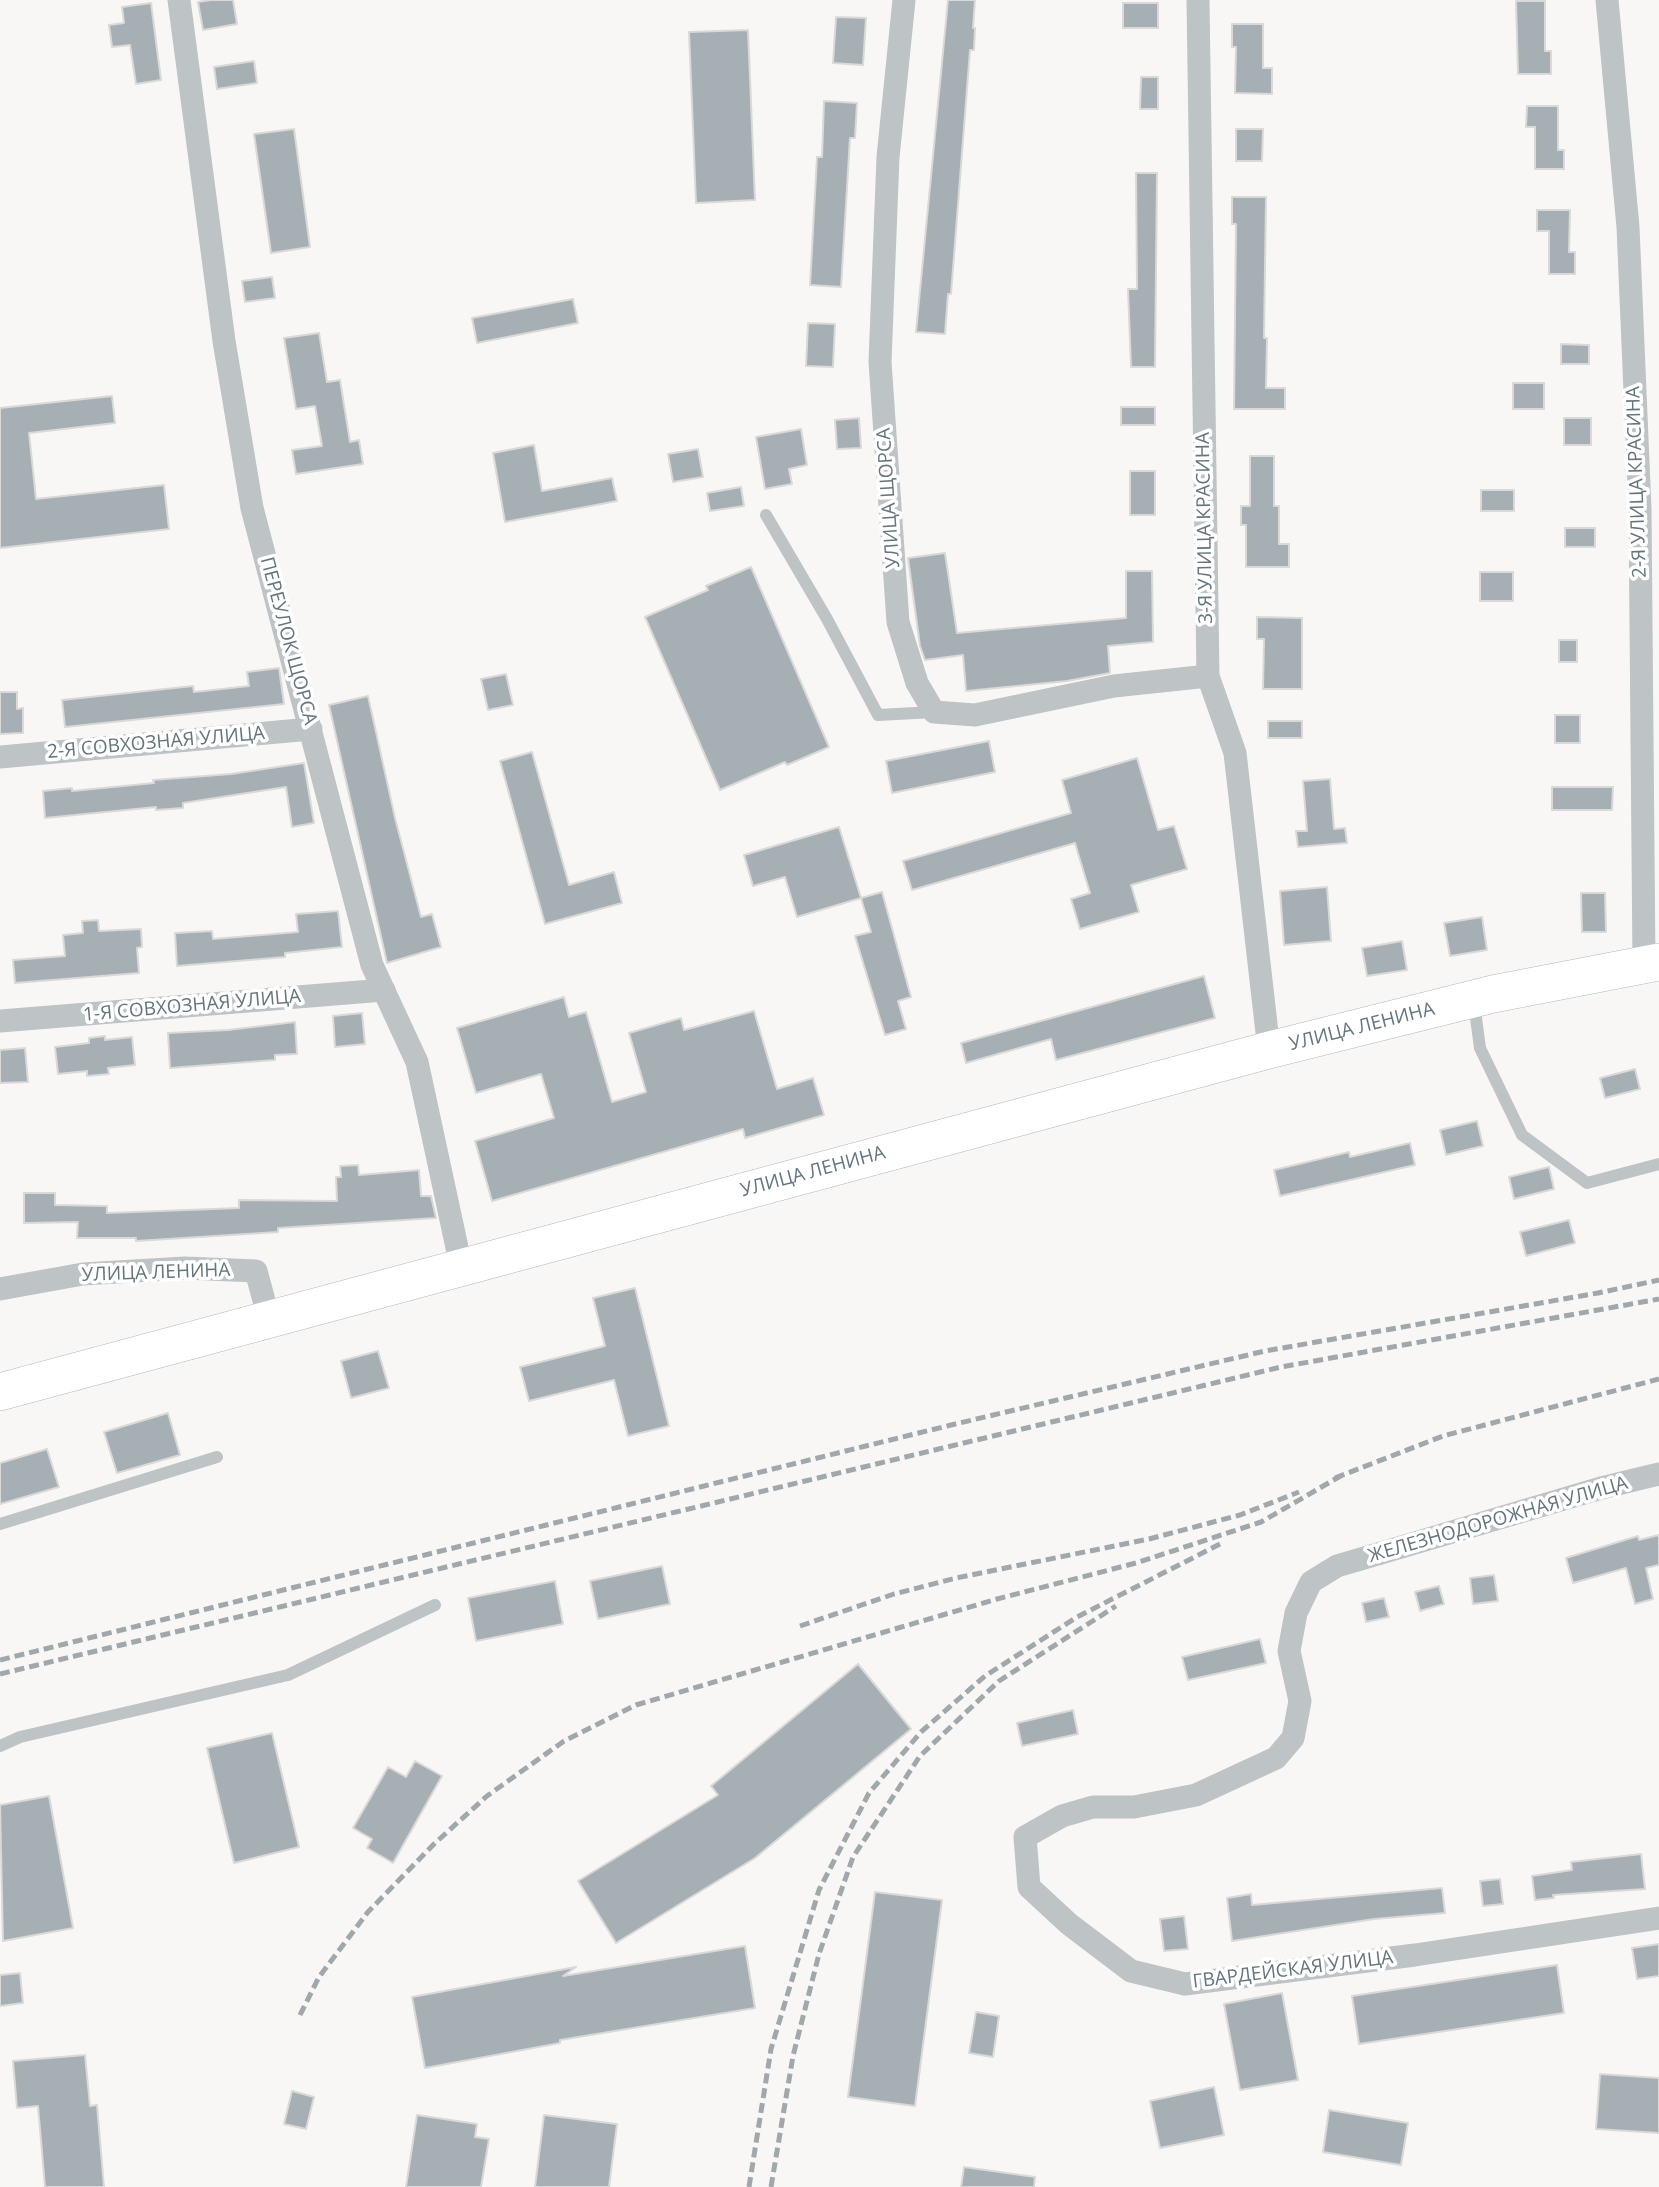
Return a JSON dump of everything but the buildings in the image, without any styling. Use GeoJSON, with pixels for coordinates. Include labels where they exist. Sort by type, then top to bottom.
{"type":"FeatureCollection","features":[{"type":"Feature","properties":{"kind":"main road","name":"УЛИЦА ЛЕНИНА"},"geometry":{"type":"LineString","coordinates":[[269,1319],[1269,1050],[1473,999],[1652,964]]}},
{"type":"Feature","properties":{"kind":"main road"},"geometry":{"type":"LineString","coordinates":[[0,1392],[269,1319]]}},
{"type":"Feature","properties":{"kind":"street","name":"ПЕРЕУЛОК ЩОРСА"},"geometry":{"type":"LineString","coordinates":[[179,0],[224,341],[252,508],[372,965],[417,1062],[461,1266]]}},
{"type":"Feature","properties":{"kind":"street","name":"УЛИЦА ЩОРСА"},"geometry":{"type":"LineString","coordinates":[[904,0],[887,157],[880,362],[898,622],[917,683],[934,712]]}},
{"type":"Feature","properties":{"kind":"street","name":"3-Я УЛИЦА КРАСИНА"},"geometry":{"type":"LineString","coordinates":[[1198,0],[1208,676],[1235,753],[1269,1050]]}},
{"type":"Feature","properties":{"kind":"street","name":"2-Я УЛИЦА КРАСИНА"},"geometry":{"type":"LineString","coordinates":[[1607,0],[1628,227],[1640,509],[1652,964]]}},
{"type":"Feature","properties":{"kind":"street"},"geometry":{"type":"LineString","coordinates":[[934,712],[975,715],[1114,686],[1208,676]]}},
{"type":"Feature","properties":{"kind":"street","name":"2-Я СОВХОЗНАЯ УЛИЦА"},"geometry":{"type":"LineString","coordinates":[[0,758],[311,729]]}},
{"type":"Feature","properties":{"kind":"street","name":"1-Я СОВХОЗНАЯ УЛИЦА"},"geometry":{"type":"LineString","coordinates":[[0,1021],[384,990]]}},
{"type":"Feature","properties":{"kind":"street","name":"УЛИЦА ЛЕНИНА"},"geometry":{"type":"LineString","coordinates":[[0,1289],[83,1273],[185,1268],[256,1271],[269,1319]]}},
{"type":"Feature","properties":{"kind":"street","name":"ЖЕЛЕЗНОДОРОЖНАЯ УЛИЦА"},"geometry":{"type":"LineString","coordinates":[[1337,1566],[1601,1488],[1659,1475]]}},
{"type":"Feature","properties":{"kind":"street","name":"ГВАРДЕЙСКАЯ УЛИЦА"},"geometry":{"type":"LineString","coordinates":[[1337,1566],[1311,1582],[1296,1613],[1289,1651],[1300,1701],[1293,1738],[1276,1758],[1196,1795],[1134,1807],[1093,1807],[1062,1816],[1025,1837],[1029,1887],[1069,1924],[1131,1971],[1185,1984],[1391,1958],[1659,1918]]}},
{"type":"Feature","properties":{"kind":"lane"},"geometry":{"type":"LineString","coordinates":[[766,515],[827,619],[878,715],[934,712]]}},
{"type":"Feature","properties":{"kind":"lane"},"geometry":{"type":"LineString","coordinates":[[1473,999],[1480,1048],[1522,1135],[1587,1183],[1659,1164]]}},
{"type":"Feature","properties":{"kind":"lane"},"geometry":{"type":"LineString","coordinates":[[0,1524],[217,1457]]}},
{"type":"Feature","properties":{"kind":"lane"},"geometry":{"type":"LineString","coordinates":[[0,1746],[20,1737],[288,1675],[435,1605]]}},
{"type":"Feature","properties":{"kind":"railway"},"geometry":{"type":"LineString","coordinates":[[0,1660],[951,1425],[1265,1351],[1659,1280]]}},
{"type":"Feature","properties":{"kind":"railway"},"geometry":{"type":"LineString","coordinates":[[0,1674],[1281,1367],[1659,1299]]}},
{"type":"Feature","properties":{"kind":"railway"},"geometry":{"type":"LineString","coordinates":[[1335,1478],[1443,1436],[1659,1379]]}},
{"type":"Feature","properties":{"kind":"railway"},"geometry":{"type":"LineString","coordinates":[[300,2015],[319,1977],[368,1912],[434,1844],[487,1796],[564,1741],[636,1705],[997,1599],[1136,1563],[1261,1522],[1344,1474]]}},
{"type":"Feature","properties":{"kind":"railway"},"geometry":{"type":"LineString","coordinates":[[800,1626],[894,1594],[956,1578],[1149,1539],[1240,1515],[1299,1492]]}},
{"type":"Feature","properties":{"kind":"railway"},"geometry":{"type":"LineString","coordinates":[[749,2187],[771,2049],[819,1890],[869,1793],[921,1732],[985,1676],[1077,1617],[1224,1542]]}},
{"type":"Feature","properties":{"kind":"railway"},"geometry":{"type":"LineString","coordinates":[[771,2187],[793,2056],[819,1954],[853,1857],[920,1756],[999,1681],[1116,1606]]}}]}
